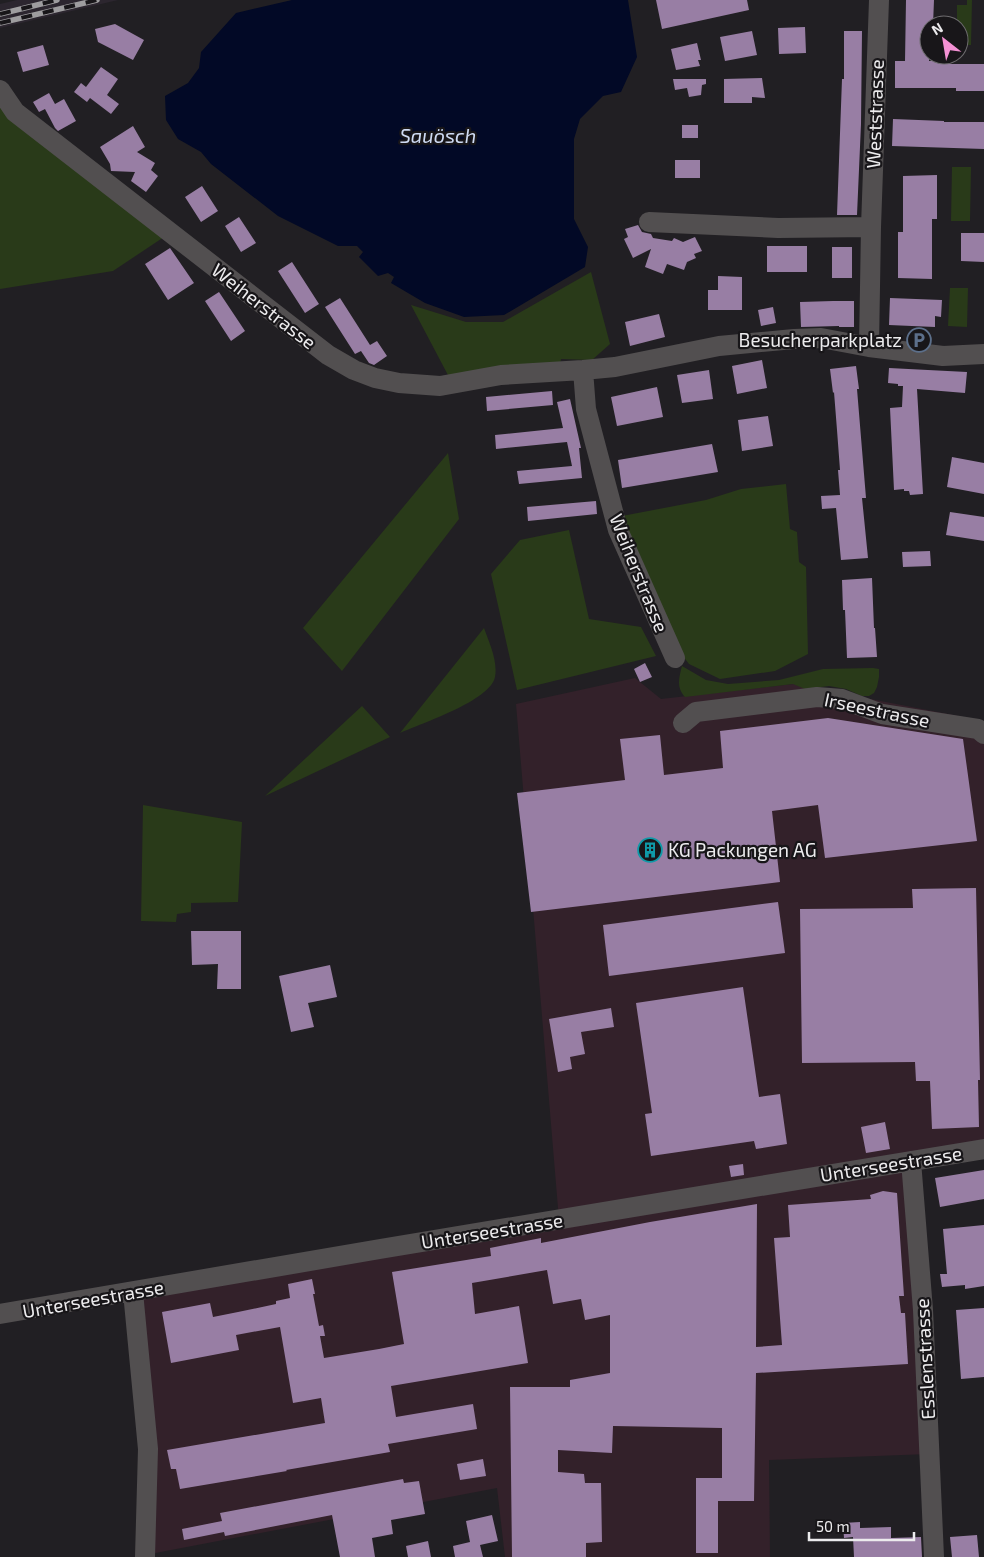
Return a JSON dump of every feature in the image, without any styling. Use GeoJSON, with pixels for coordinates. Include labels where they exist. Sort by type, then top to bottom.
{"type":"FeatureCollection","features":[{"type":"Feature","properties":{"kind":"street","name":"Weststrasse"},"geometry":{"type":"LineString","coordinates":[[869,347],[879,0]]}},
{"type":"Feature","properties":{"kind":"street","name":"Weiherstrasse"},"geometry":{"type":"LineString","coordinates":[[0,90],[15,112],[328,356],[354,370],[375,378],[398,383],[440,386],[501,374],[583,370],[615,366],[719,346],[794,339],[821,338],[869,347],[943,356],[984,354]]}},
{"type":"Feature","properties":{"kind":"street"},"geometry":{"type":"LineString","coordinates":[[649,222],[778,228],[871,227]]}},
{"type":"Feature","properties":{"kind":"street","name":"Weiherstrasse"},"geometry":{"type":"LineString","coordinates":[[583,370],[586,409],[618,530],[675,658]]}},
{"type":"Feature","properties":{"kind":"street","name":"Irseestrasse"},"geometry":{"type":"LineString","coordinates":[[683,723],[696,712],[817,697],[842,699],[882,714],[978,728],[984,734]]}},
{"type":"Feature","properties":{"kind":"street","name":"Unterseestrasse"},"geometry":{"type":"LineString","coordinates":[[0,1314],[984,1149]]}},
{"type":"Feature","properties":{"kind":"street","name":"Esslenstrasse"},"geometry":{"type":"LineString","coordinates":[[910,1161],[923,1310],[934,1557]]}},
{"type":"Feature","properties":{"kind":"street"},"geometry":{"type":"LineString","coordinates":[[133,1292],[148,1449],[145,1557]]}},
{"type":"Feature","properties":{"kind":"shaded area"},"geometry":{"type":"Polygon","coordinates":[[[17,0],[118,0],[0,28],[0,4],[17,0]]]}},
{"type":"Feature","properties":{"kind":"shaded area"},"geometry":{"type":"Polygon","coordinates":[[[635,678],[661,699],[793,684],[984,721],[984,1144],[911,1161],[929,1454],[769,1460],[770,1557],[505,1557],[497,1488],[145,1555],[133,1292],[559,1220],[516,704],[635,678]]]}},
{"type":"Feature","properties":{"kind":"green space"},"geometry":{"type":"Polygon","coordinates":[[[967,0],[972,0],[971,45],[969,45],[969,15],[957,15],[957,5],[967,5],[967,0]]]}},
{"type":"Feature","properties":{"kind":"green space"},"geometry":{"type":"Polygon","coordinates":[[[0,102],[164,237],[113,271],[0,289],[0,102]]]}},
{"type":"Feature","properties":{"kind":"green space"},"geometry":{"type":"Polygon","coordinates":[[[952,167],[971,167],[970,221],[951,221],[952,167]]]}},
{"type":"Feature","properties":{"kind":"green space"},"geometry":{"type":"Polygon","coordinates":[[[591,272],[610,344],[592,360],[561,359],[560,365],[449,377],[411,305],[466,322],[503,322],[591,272]]]}},
{"type":"Feature","properties":{"kind":"green space"},"geometry":{"type":"Polygon","coordinates":[[[950,288],[968,288],[967,327],[948,326],[950,288]]]}},
{"type":"Feature","properties":{"kind":"green space"},"geometry":{"type":"Polygon","coordinates":[[[448,453],[459,519],[342,671],[303,628],[448,453]]]}},
{"type":"Feature","properties":{"kind":"green space"},"geometry":{"type":"Polygon","coordinates":[[[786,484],[790,529],[797,532],[799,562],[806,567],[808,654],[775,671],[720,679],[689,664],[679,651],[622,516],[706,500],[741,489],[786,484]]]}},
{"type":"Feature","properties":{"kind":"green space"},"geometry":{"type":"Polygon","coordinates":[[[569,530],[589,619],[641,627],[656,656],[517,690],[491,574],[520,540],[569,530]]]}},
{"type":"Feature","properties":{"kind":"green space"},"geometry":{"type":"Polygon","coordinates":[[[484,628],[496,671],[490,686],[469,703],[400,733],[484,628]]]}},
{"type":"Feature","properties":{"kind":"green space"},"geometry":{"type":"Polygon","coordinates":[[[682,666],[706,680],[728,684],[779,680],[823,669],[873,668],[879,669],[879,677],[874,693],[869,696],[862,696],[846,689],[829,686],[805,689],[793,684],[685,697],[679,686],[682,666]]]}},
{"type":"Feature","properties":{"kind":"green space"},"geometry":{"type":"Polygon","coordinates":[[[362,706],[390,737],[265,796],[362,706]]]}},
{"type":"Feature","properties":{"kind":"green space"},"geometry":{"type":"Polygon","coordinates":[[[143,805],[242,822],[238,902],[191,903],[191,912],[177,914],[176,922],[141,921],[143,805]]]}},
{"type":"Feature","properties":{"kind":"water","name":"Sauösch"},"geometry":{"type":"Polygon","coordinates":[[[292,0],[628,0],[637,57],[621,92],[603,96],[580,119],[574,139],[574,219],[588,247],[585,267],[504,315],[464,317],[425,303],[391,283],[394,277],[388,273],[378,276],[359,257],[363,252],[357,246],[338,246],[278,216],[211,164],[201,152],[178,139],[166,120],[165,96],[188,83],[199,68],[201,52],[236,13],[292,0]]]}},
{"type":"Feature","properties":{"kind":"building"},"geometry":{"type":"Polygon","coordinates":[[[656,0],[747,0],[749,10],[662,29],[656,0]]]}},
{"type":"Feature","properties":{"kind":"building"},"geometry":{"type":"Polygon","coordinates":[[[906,0],[934,0],[933,15],[919,15],[919,65],[984,64],[984,91],[956,91],[956,88],[895,88],[895,61],[905,61],[906,0]]]}},
{"type":"Feature","properties":{"kind":"building"},"geometry":{"type":"Polygon","coordinates":[[[115,24],[144,40],[133,60],[98,42],[95,29],[115,24]]]}},
{"type":"Feature","properties":{"kind":"building"},"geometry":{"type":"Polygon","coordinates":[[[805,27],[806,53],[779,54],[778,28],[805,27]]]}},
{"type":"Feature","properties":{"kind":"building"},"geometry":{"type":"Polygon","coordinates":[[[752,31],[757,55],[725,61],[720,37],[752,31]]]}},
{"type":"Feature","properties":{"kind":"building"},"geometry":{"type":"Polygon","coordinates":[[[844,31],[862,31],[861,124],[857,215],[837,215],[842,79],[844,79],[844,31]]]}},
{"type":"Feature","properties":{"kind":"building"},"geometry":{"type":"Polygon","coordinates":[[[697,43],[701,60],[698,60],[700,66],[676,70],[671,49],[697,43]]]}},
{"type":"Feature","properties":{"kind":"building"},"geometry":{"type":"Polygon","coordinates":[[[43,45],[49,65],[23,72],[17,52],[43,45]]]}},
{"type":"Feature","properties":{"kind":"building"},"geometry":{"type":"Polygon","coordinates":[[[101,67],[118,79],[107,95],[119,104],[111,114],[90,98],[87,102],[74,92],[81,83],[86,87],[101,67]]]}},
{"type":"Feature","properties":{"kind":"building"},"geometry":{"type":"Polygon","coordinates":[[[762,78],[765,98],[752,97],[752,103],[724,103],[724,79],[762,78]]]}},
{"type":"Feature","properties":{"kind":"building"},"geometry":{"type":"Polygon","coordinates":[[[673,79],[706,79],[706,84],[702,85],[701,95],[689,97],[687,88],[675,90],[673,79]]]}},
{"type":"Feature","properties":{"kind":"building"},"geometry":{"type":"Polygon","coordinates":[[[49,93],[55,104],[64,99],[76,121],[58,131],[45,109],[39,112],[33,102],[49,93]]]}},
{"type":"Feature","properties":{"kind":"building"},"geometry":{"type":"Polygon","coordinates":[[[893,119],[984,122],[984,149],[892,146],[893,119]]]}},
{"type":"Feature","properties":{"kind":"building"},"geometry":{"type":"Polygon","coordinates":[[[682,125],[698,125],[698,138],[682,138],[682,125]]]}},
{"type":"Feature","properties":{"kind":"building"},"geometry":{"type":"Polygon","coordinates":[[[133,126],[145,147],[137,152],[155,163],[151,170],[158,176],[146,192],[131,181],[135,172],[111,171],[110,164],[100,147],[133,126]]]}},
{"type":"Feature","properties":{"kind":"building"},"geometry":{"type":"Polygon","coordinates":[[[675,160],[700,160],[700,178],[675,178],[675,160]]]}},
{"type":"Feature","properties":{"kind":"building"},"geometry":{"type":"Polygon","coordinates":[[[937,175],[937,219],[932,219],[932,279],[898,278],[898,232],[903,232],[903,176],[937,175]]]}},
{"type":"Feature","properties":{"kind":"building"},"geometry":{"type":"Polygon","coordinates":[[[202,186],[218,211],[201,222],[185,197],[202,186]]]}},
{"type":"Feature","properties":{"kind":"building"},"geometry":{"type":"Polygon","coordinates":[[[239,217],[256,243],[241,252],[225,226],[239,217]]]}},
{"type":"Feature","properties":{"kind":"building"},"geometry":{"type":"Polygon","coordinates":[[[638,225],[642,232],[651,234],[653,238],[672,241],[674,238],[683,242],[695,237],[702,251],[694,254],[696,258],[687,262],[684,270],[667,264],[663,274],[645,267],[651,249],[633,258],[624,239],[628,237],[625,229],[638,225]]]}},
{"type":"Feature","properties":{"kind":"building"},"geometry":{"type":"Polygon","coordinates":[[[961,233],[984,233],[984,262],[961,261],[961,233]]]}},
{"type":"Feature","properties":{"kind":"building"},"geometry":{"type":"Polygon","coordinates":[[[767,246],[807,246],[807,272],[767,272],[767,246]]]}},
{"type":"Feature","properties":{"kind":"building"},"geometry":{"type":"Polygon","coordinates":[[[832,247],[852,247],[852,278],[832,278],[832,247]]]}},
{"type":"Feature","properties":{"kind":"building"},"geometry":{"type":"Polygon","coordinates":[[[170,248],[194,283],[168,300],[145,264],[170,248]]]}},
{"type":"Feature","properties":{"kind":"building"},"geometry":{"type":"Polygon","coordinates":[[[292,262],[319,304],[305,313],[278,271],[292,262]]]}},
{"type":"Feature","properties":{"kind":"building"},"geometry":{"type":"Polygon","coordinates":[[[718,276],[742,277],[742,310],[708,310],[708,290],[718,290],[718,276]]]}},
{"type":"Feature","properties":{"kind":"building"},"geometry":{"type":"Polygon","coordinates":[[[219,292],[245,331],[231,341],[205,301],[219,292]]]}},
{"type":"Feature","properties":{"kind":"building"},"geometry":{"type":"Polygon","coordinates":[[[340,298],[370,345],[377,341],[387,356],[374,365],[369,363],[361,351],[355,354],[325,307],[340,298]]]}},
{"type":"Feature","properties":{"kind":"building"},"geometry":{"type":"Polygon","coordinates":[[[890,298],[942,300],[941,317],[935,316],[935,327],[889,325],[890,298]]]}},
{"type":"Feature","properties":{"kind":"building"},"geometry":{"type":"Polygon","coordinates":[[[854,301],[854,327],[801,327],[800,302],[854,301]]]}},
{"type":"Feature","properties":{"kind":"building"},"geometry":{"type":"Polygon","coordinates":[[[773,307],[776,323],[761,326],[758,310],[773,307]]]}},
{"type":"Feature","properties":{"kind":"building"},"geometry":{"type":"Polygon","coordinates":[[[659,314],[665,337],[630,346],[625,322],[659,314]]]}},
{"type":"Feature","properties":{"kind":"building"},"geometry":{"type":"Polygon","coordinates":[[[762,360],[767,388],[737,394],[732,366],[762,360]]]}},
{"type":"Feature","properties":{"kind":"building"},"geometry":{"type":"Polygon","coordinates":[[[856,366],[866,498],[862,498],[868,558],[841,560],[836,508],[822,509],[821,496],[840,495],[834,392],[830,369],[856,366]]]}},
{"type":"Feature","properties":{"kind":"building"},"geometry":{"type":"Polygon","coordinates":[[[889,368],[967,372],[965,393],[917,389],[923,494],[910,495],[909,491],[904,491],[904,489],[894,490],[890,408],[902,407],[903,386],[888,383],[889,368]]]}},
{"type":"Feature","properties":{"kind":"building"},"geometry":{"type":"Polygon","coordinates":[[[709,370],[713,399],[682,403],[677,375],[709,370]]]}},
{"type":"Feature","properties":{"kind":"building"},"geometry":{"type":"Polygon","coordinates":[[[657,387],[663,417],[617,426],[611,397],[657,387]]]}},
{"type":"Feature","properties":{"kind":"building"},"geometry":{"type":"Polygon","coordinates":[[[552,391],[553,405],[487,411],[486,397],[552,391]]]}},
{"type":"Feature","properties":{"kind":"building"},"geometry":{"type":"Polygon","coordinates":[[[570,399],[581,448],[579,448],[582,478],[519,484],[517,471],[572,466],[567,442],[496,449],[495,435],[563,428],[557,402],[570,399]]]}},
{"type":"Feature","properties":{"kind":"building"},"geometry":{"type":"Polygon","coordinates":[[[768,416],[773,446],[742,451],[738,420],[768,416]]]}},
{"type":"Feature","properties":{"kind":"building"},"geometry":{"type":"Polygon","coordinates":[[[712,444],[718,472],[622,488],[618,460],[712,444]]]}},
{"type":"Feature","properties":{"kind":"building"},"geometry":{"type":"Polygon","coordinates":[[[952,457],[984,463],[984,494],[947,487],[952,457]]]}},
{"type":"Feature","properties":{"kind":"building"},"geometry":{"type":"Polygon","coordinates":[[[596,501],[597,514],[528,521],[527,507],[596,501]]]}},
{"type":"Feature","properties":{"kind":"building"},"geometry":{"type":"Polygon","coordinates":[[[950,512],[984,517],[984,541],[946,535],[950,512]]]}},
{"type":"Feature","properties":{"kind":"building"},"geometry":{"type":"Polygon","coordinates":[[[930,551],[931,566],[903,567],[902,552],[930,551]]]}},
{"type":"Feature","properties":{"kind":"building"},"geometry":{"type":"Polygon","coordinates":[[[872,578],[877,657],[847,658],[842,580],[872,578]]]}},
{"type":"Feature","properties":{"kind":"building"},"geometry":{"type":"Polygon","coordinates":[[[645,663],[652,677],[640,682],[634,669],[645,663]]]}},
{"type":"Feature","properties":{"kind":"building"},"geometry":{"type":"Polygon","coordinates":[[[828,718],[963,739],[977,841],[825,858],[818,805],[772,811],[780,882],[531,912],[517,793],[625,780],[620,739],[660,735],[664,775],[723,768],[720,731],[828,718]]]}},
{"type":"Feature","properties":{"kind":"building"},"geometry":{"type":"Polygon","coordinates":[[[976,888],[980,1080],[978,1080],[979,1127],[932,1129],[930,1081],[916,1081],[915,1062],[802,1063],[800,909],[913,908],[912,889],[976,888]]]}},
{"type":"Feature","properties":{"kind":"building"},"geometry":{"type":"Polygon","coordinates":[[[778,902],[785,953],[609,976],[603,925],[778,902]]]}},
{"type":"Feature","properties":{"kind":"building"},"geometry":{"type":"Polygon","coordinates":[[[191,931],[241,931],[241,989],[217,989],[218,964],[192,965],[191,931]]]}},
{"type":"Feature","properties":{"kind":"building"},"geometry":{"type":"Polygon","coordinates":[[[330,965],[337,997],[308,1003],[314,1027],[291,1032],[279,976],[330,965]]]}},
{"type":"Feature","properties":{"kind":"building"},"geometry":{"type":"Polygon","coordinates":[[[743,987],[759,1097],[780,1094],[787,1144],[756,1149],[754,1141],[651,1156],[645,1114],[652,1113],[636,1003],[743,987]]]}},
{"type":"Feature","properties":{"kind":"building"},"geometry":{"type":"Polygon","coordinates":[[[611,1008],[614,1027],[581,1032],[585,1054],[570,1057],[572,1069],[558,1072],[549,1019],[611,1008]]]}},
{"type":"Feature","properties":{"kind":"building"},"geometry":{"type":"Polygon","coordinates":[[[885,1122],[890,1149],[866,1153],[861,1127],[885,1122]]]}},
{"type":"Feature","properties":{"kind":"building"},"geometry":{"type":"Polygon","coordinates":[[[743,1164],[744,1175],[731,1177],[729,1166],[743,1164]]]}},
{"type":"Feature","properties":{"kind":"building"},"geometry":{"type":"Polygon","coordinates":[[[984,1170],[984,1199],[940,1207],[935,1178],[984,1170]]]}},
{"type":"Feature","properties":{"kind":"building"},"geometry":{"type":"Polygon","coordinates":[[[883,1191],[897,1193],[904,1296],[899,1296],[901,1313],[905,1313],[908,1364],[756,1373],[754,1501],[718,1501],[718,1553],[696,1553],[696,1478],[722,1478],[722,1428],[613,1426],[612,1453],[558,1450],[558,1472],[584,1474],[585,1483],[601,1483],[602,1542],[586,1543],[586,1557],[512,1557],[510,1387],[570,1387],[570,1380],[610,1373],[610,1315],[585,1320],[581,1299],[553,1304],[547,1270],[472,1283],[475,1314],[519,1306],[528,1363],[391,1386],[396,1417],[473,1404],[477,1429],[388,1444],[390,1452],[180,1489],[176,1469],[171,1469],[167,1450],[325,1423],[321,1398],[293,1403],[280,1327],[236,1335],[239,1350],[171,1363],[162,1312],[210,1303],[213,1317],[276,1304],[276,1301],[290,1298],[288,1284],[312,1279],[319,1326],[323,1325],[325,1336],[320,1336],[324,1358],[379,1349],[404,1344],[392,1272],[491,1256],[490,1248],[541,1238],[541,1243],[757,1204],[756,1347],[782,1345],[774,1238],[790,1237],[788,1205],[871,1199],[870,1195],[883,1191]]]}},
{"type":"Feature","properties":{"kind":"building"},"geometry":{"type":"Polygon","coordinates":[[[984,1225],[984,1286],[965,1289],[965,1285],[942,1287],[940,1274],[947,1274],[943,1229],[984,1225]]]}},
{"type":"Feature","properties":{"kind":"building"},"geometry":{"type":"Polygon","coordinates":[[[984,1308],[984,1377],[961,1379],[956,1310],[984,1308]]]}},
{"type":"Feature","properties":{"kind":"building"},"geometry":{"type":"Polygon","coordinates":[[[483,1459],[486,1476],[460,1480],[457,1464],[483,1459]]]}},
{"type":"Feature","properties":{"kind":"building"},"geometry":{"type":"Polygon","coordinates":[[[403,1479],[404,1483],[419,1481],[425,1514],[391,1520],[393,1534],[372,1538],[375,1557],[340,1557],[332,1515],[225,1536],[224,1532],[184,1540],[182,1529],[222,1521],[220,1513],[403,1479]]]}},
{"type":"Feature","properties":{"kind":"building"},"geometry":{"type":"Polygon","coordinates":[[[492,1515],[498,1541],[480,1545],[483,1557],[455,1557],[453,1546],[470,1542],[466,1521],[492,1515]]]}},
{"type":"Feature","properties":{"kind":"building"},"geometry":{"type":"Polygon","coordinates":[[[860,1522],[860,1528],[891,1527],[891,1538],[921,1537],[922,1557],[854,1557],[853,1537],[844,1538],[843,1523],[860,1522]]]}},
{"type":"Feature","properties":{"kind":"building"},"geometry":{"type":"Polygon","coordinates":[[[977,1535],[979,1557],[952,1557],[950,1537],[977,1535]]]}},
{"type":"Feature","properties":{"kind":"building"},"geometry":{"type":"Polygon","coordinates":[[[428,1541],[431,1557],[408,1557],[406,1546],[428,1541]]]}},
{"type":"Feature","properties":{"kind":"railway"},"geometry":{"type":"LineString","coordinates":[[0,14],[57,0]]}},
{"type":"Feature","properties":{"kind":"railway"},"geometry":{"type":"LineString","coordinates":[[0,23],[97,0]]}},
{"type":"Feature","properties":{"kind":"place","name":"Besucherparkplatz"},"geometry":{"type":"Point","coordinates":[919,340]}},
{"type":"Feature","properties":{"kind":"place","name":"KG Packungen AG"},"geometry":{"type":"Point","coordinates":[650,850]}}]}
